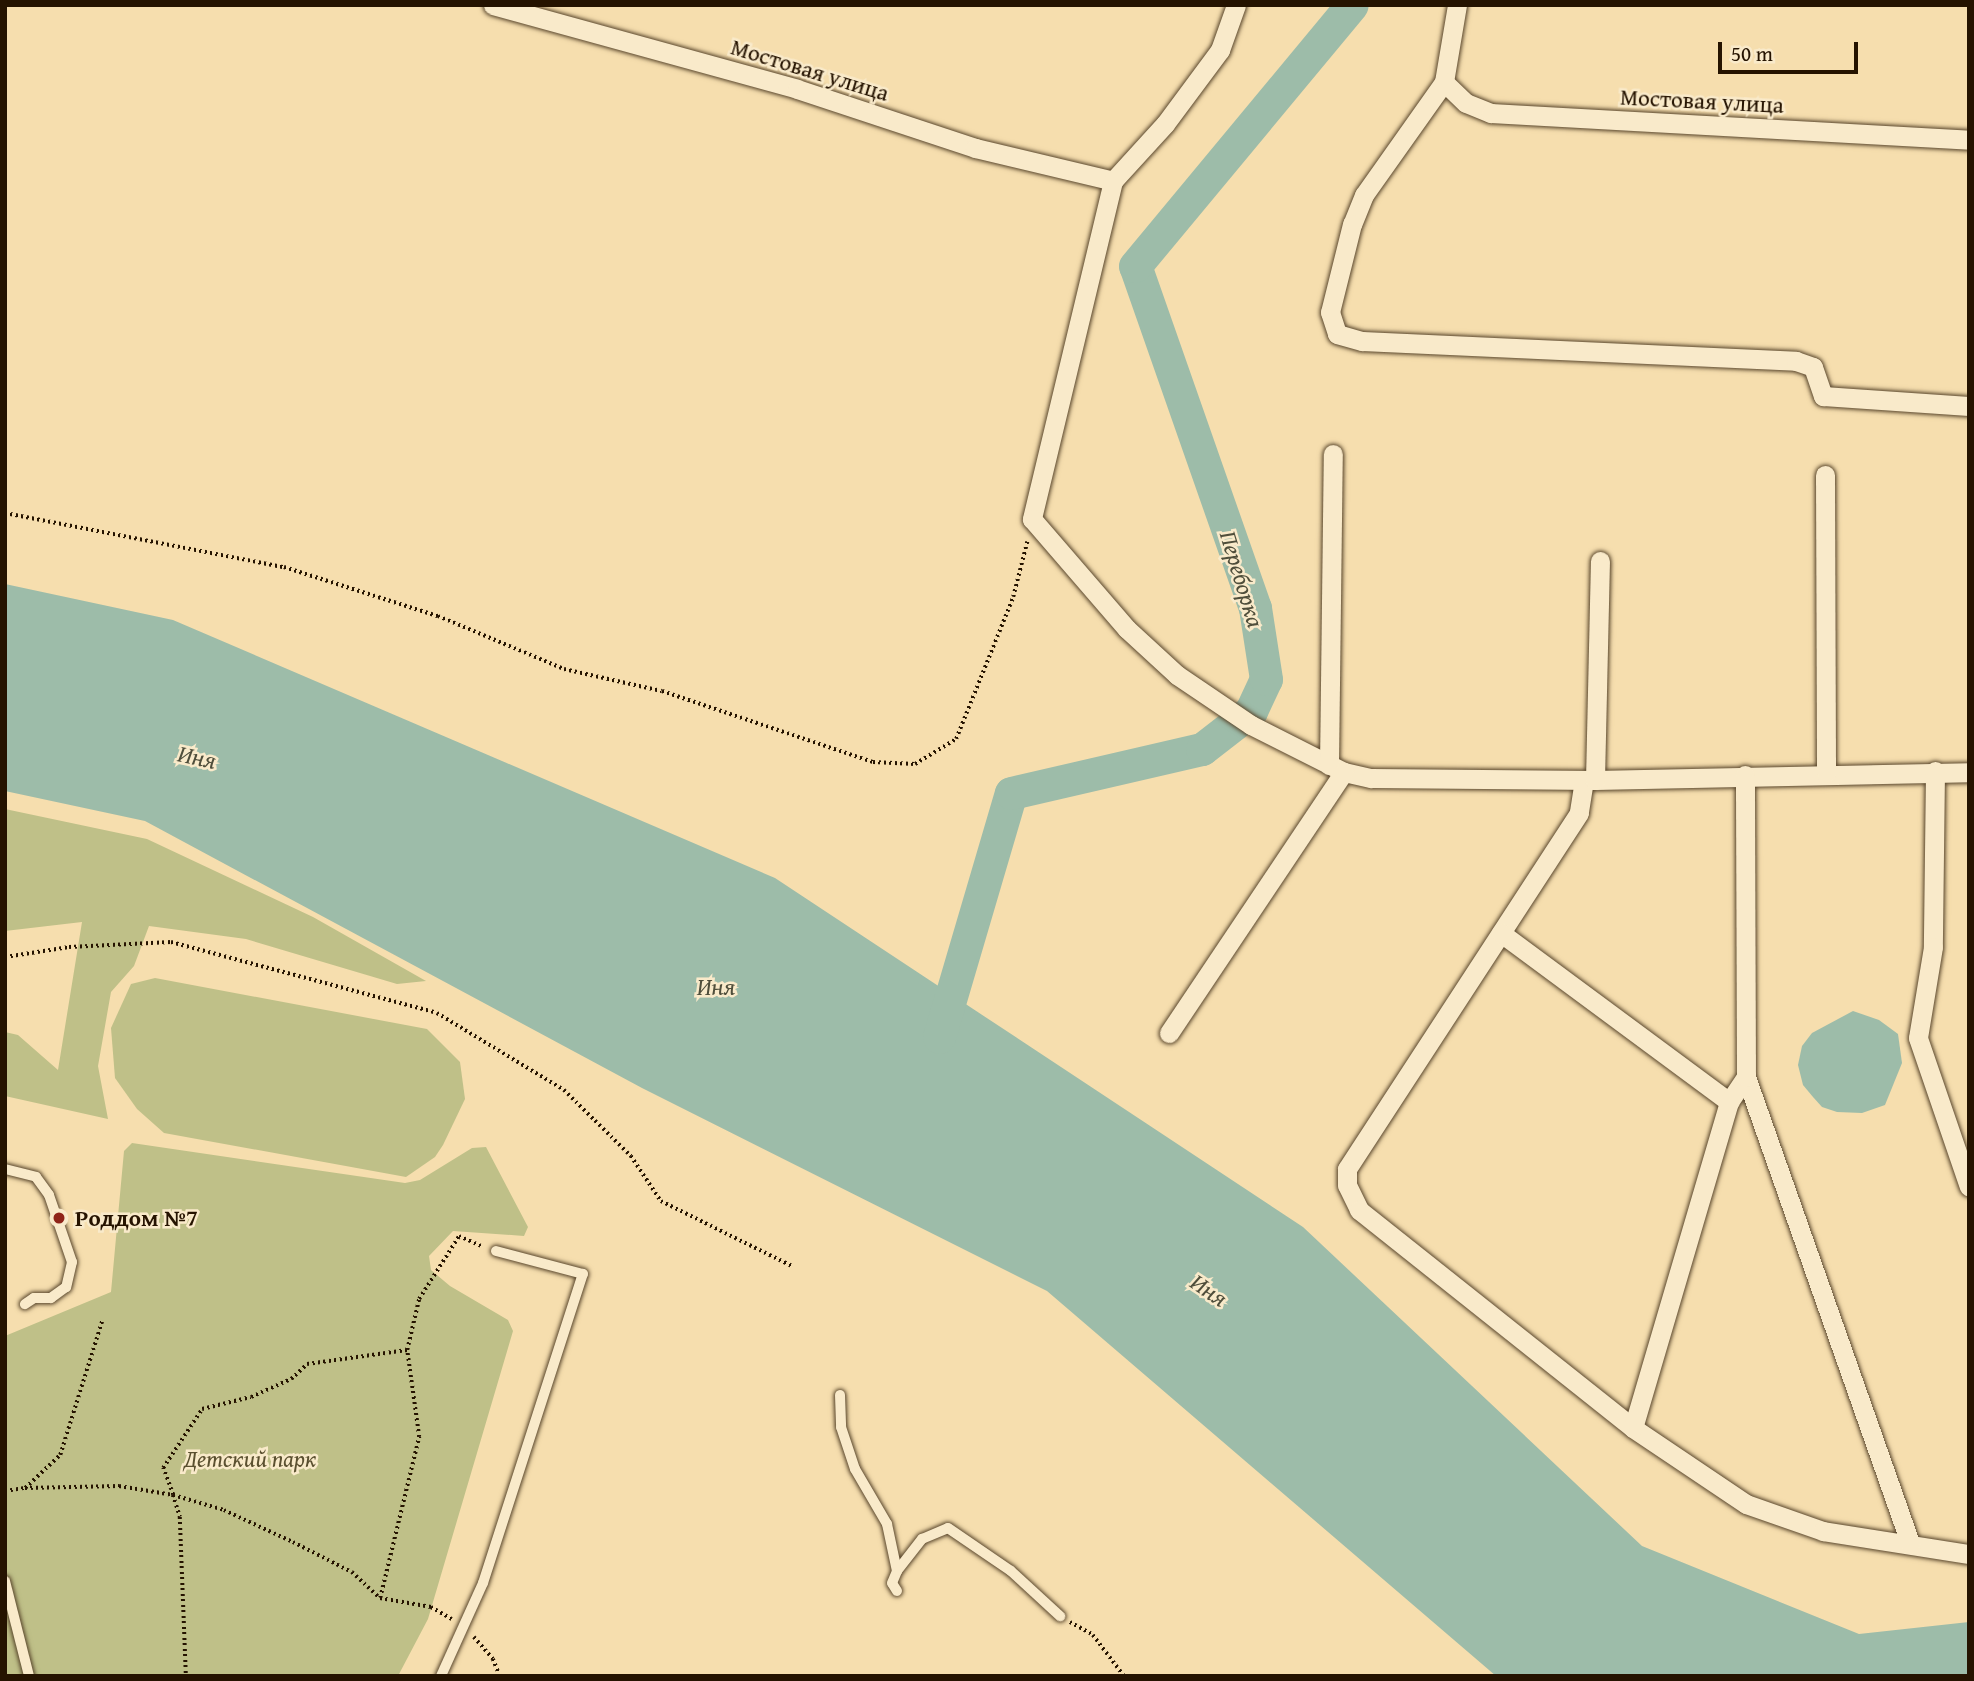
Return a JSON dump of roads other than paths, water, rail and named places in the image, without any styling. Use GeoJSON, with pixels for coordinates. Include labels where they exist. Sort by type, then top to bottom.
{"type":"FeatureCollection","features":[{"type":"Feature","properties":{"kind":"street","name":"Мостовая улица"},"geometry":{"type":"LineString","coordinates":[[493,5],[797,89],[975,148],[1113,181]]}},
{"type":"Feature","properties":{"kind":"street"},"geometry":{"type":"LineString","coordinates":[[1236,5],[1220,50],[1165,124],[1113,181],[1032,519],[1127,629],[1177,676],[1251,724],[1336,768],[1371,778],[1590,780],[1969,772]]}},
{"type":"Feature","properties":{"kind":"street"},"geometry":{"type":"LineString","coordinates":[[1457,5],[1444,82],[1364,195],[1330,312],[1337,334],[1362,341],[1796,361],[1813,367],[1824,396],[1969,406]]}},
{"type":"Feature","properties":{"kind":"street","name":"Мостовая улица"},"geometry":{"type":"LineString","coordinates":[[1444,82],[1466,103],[1491,113],[1969,140]]}},
{"type":"Feature","properties":{"kind":"street"},"geometry":{"type":"LineString","coordinates":[[1169,1032],[1336,768],[1333,454]]}},
{"type":"Feature","properties":{"kind":"street"},"geometry":{"type":"LineString","coordinates":[[1825,475],[1826,773]]}},
{"type":"Feature","properties":{"kind":"street"},"geometry":{"type":"LineString","coordinates":[[1600,561],[1590,780],[1579,813],[1347,1169],[1348,1185],[1359,1210],[1633,1428],[1746,1504],[1823,1531],[1969,1554]]}},
{"type":"Feature","properties":{"kind":"street"},"geometry":{"type":"LineString","coordinates":[[1935,771],[1933,947],[1919,1038],[1969,1187]]}},
{"type":"Feature","properties":{"kind":"street"},"geometry":{"type":"LineString","coordinates":[[1745,775],[1746,1077],[1910,1544]]}},
{"type":"Feature","properties":{"kind":"street"},"geometry":{"type":"LineString","coordinates":[[1501,933],[1729,1102]]}},
{"type":"Feature","properties":{"kind":"street"},"geometry":{"type":"LineString","coordinates":[[1633,1428],[1729,1102],[1746,1077]]}},
{"type":"Feature","properties":{"kind":"lane"},"geometry":{"type":"LineString","coordinates":[[5,1169],[36,1177],[48,1195],[72,1262],[66,1287],[51,1298],[34,1298],[25,1304]]}},
{"type":"Feature","properties":{"kind":"lane"},"geometry":{"type":"LineString","coordinates":[[441,1676],[483,1583],[583,1274],[496,1251]]}},
{"type":"Feature","properties":{"kind":"lane"},"geometry":{"type":"LineString","coordinates":[[839,1395],[841,1427],[855,1469],[887,1524],[897,1571]]}},
{"type":"Feature","properties":{"kind":"lane"},"geometry":{"type":"LineString","coordinates":[[897,1591],[892,1583],[897,1571],[922,1539],[948,1528],[1011,1571],[1060,1616]]}},
{"type":"Feature","properties":{"kind":"lane"},"geometry":{"type":"LineString","coordinates":[[5,1581],[29,1676]]}},
{"type":"Feature","properties":{"kind":"water","name":"Иня"},"geometry":{"type":"Polygon","coordinates":[[[5,584],[173,620],[775,878],[1303,1227],[1642,1546],[1859,1634],[1969,1622],[1969,1676],[1496,1676],[1047,1291],[642,1088],[145,821],[5,791],[5,584]]]}},
{"type":"Feature","properties":{"kind":"water"},"geometry":{"type":"Polygon","coordinates":[[[1853,1011],[1879,1020],[1898,1034],[1902,1063],[1885,1105],[1862,1113],[1837,1112],[1822,1107],[1803,1085],[1798,1065],[1802,1046],[1812,1033],[1853,1011]]]}},
{"type":"Feature","properties":{"kind":"waterway","name":"Переборка"},"geometry":{"type":"LineString","coordinates":[[939,1037],[1011,793],[1202,749],[1251,711],[1266,679],[1255,608],[1135,266],[1352,5]]}},
{"type":"Feature","properties":{"kind":"place","name":"Роддом №7"},"geometry":{"type":"Point","coordinates":[59,1218]}},
{"type":"Feature","properties":{"kind":"park label","name":"Детский парк"},"geometry":{"type":"Point","coordinates":[250,1459]}}]}
